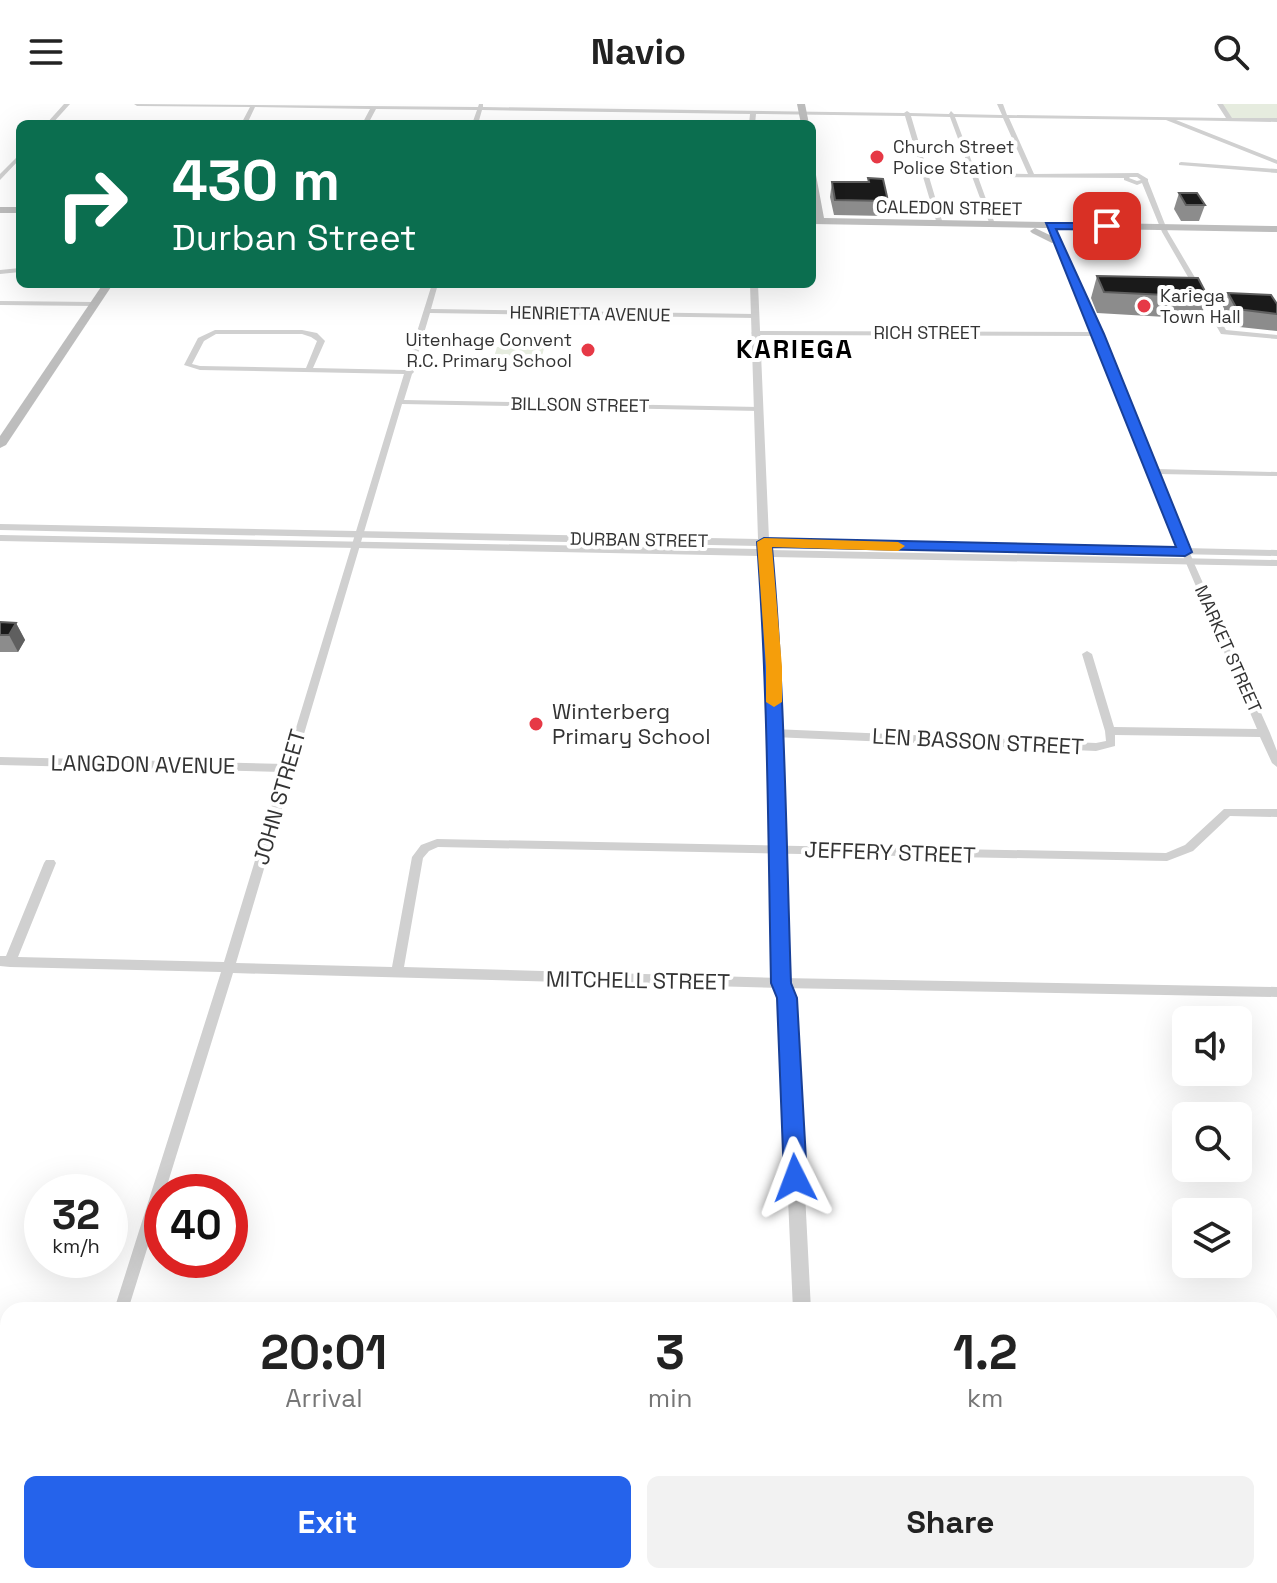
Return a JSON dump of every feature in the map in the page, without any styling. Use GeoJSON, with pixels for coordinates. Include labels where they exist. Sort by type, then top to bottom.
{"type":"FeatureCollection","features":[{"type":"Feature","properties":{"kind":"main road","name":"CALEDON STREET"},"geometry":{"type":"LineString","coordinates":[[816,224],[992,224],[1050,228],[1277,231]]}},
{"type":"Feature","properties":{"kind":"main road","name":"CALEDON STREET"},"geometry":{"type":"LineString","coordinates":[[816,224],[835,228],[1035,231],[1050,228]]}},
{"type":"Feature","properties":{"kind":"main road"},"geometry":{"type":"LineString","coordinates":[[1035,231],[1055,241]]}},
{"type":"Feature","properties":{"kind":"main road"},"geometry":{"type":"LineString","coordinates":[[0,445],[105,288]]}},
{"type":"Feature","properties":{"kind":"street"},"geometry":{"type":"LineString","coordinates":[[53,120],[67,104]]}},
{"type":"Feature","properties":{"kind":"street"},"geometry":{"type":"LineString","coordinates":[[137,104],[482,106],[753,112],[803,108],[831,113],[1277,120]]}},
{"type":"Feature","properties":{"kind":"street"},"geometry":{"type":"LineString","coordinates":[[829,104],[831,113]]}},
{"type":"Feature","properties":{"kind":"street"},"geometry":{"type":"LineString","coordinates":[[1000,104],[1032,175]]}},
{"type":"Feature","properties":{"kind":"street"},"geometry":{"type":"LineString","coordinates":[[1074,104],[1081,115]]}},
{"type":"Feature","properties":{"kind":"street"},"geometry":{"type":"LineString","coordinates":[[1220,104],[1230,119]]}},
{"type":"Feature","properties":{"kind":"street"},"geometry":{"type":"LineString","coordinates":[[367,120],[374,107]]}},
{"type":"Feature","properties":{"kind":"street"},"geometry":{"type":"LineString","coordinates":[[602,108],[603,117]]}},
{"type":"Feature","properties":{"kind":"street"},"geometry":{"type":"LineString","coordinates":[[752,120],[753,112]]}},
{"type":"Feature","properties":{"kind":"street"},"geometry":{"type":"LineString","coordinates":[[907,113],[940,224]]}},
{"type":"Feature","properties":{"kind":"street"},"geometry":{"type":"LineString","coordinates":[[951,113],[992,224]]}},
{"type":"Feature","properties":{"kind":"street"},"geometry":{"type":"LineString","coordinates":[[1160,116],[1277,162]]}},
{"type":"Feature","properties":{"kind":"street"},"geometry":{"type":"LineString","coordinates":[[0,178],[16,160]]}},
{"type":"Feature","properties":{"kind":"street"},"geometry":{"type":"LineString","coordinates":[[1181,164],[1277,171]]}},
{"type":"Feature","properties":{"kind":"street"},"geometry":{"type":"LineString","coordinates":[[975,175],[1110,177],[1145,182],[1165,230],[1224,332],[1277,337]]}},
{"type":"Feature","properties":{"kind":"street"},"geometry":{"type":"LineString","coordinates":[[1130,179],[1149,191]]}},
{"type":"Feature","properties":{"kind":"street","name":"MARKET STREET"},"geometry":{"type":"LineString","coordinates":[[1050,228],[1098,334],[1187,557],[1277,763]]}},
{"type":"Feature","properties":{"kind":"street","name":"JOHN STREET"},"geometry":{"type":"LineString","coordinates":[[124,1302],[228,969],[434,288]]}},
{"type":"Feature","properties":{"kind":"street"},"geometry":{"type":"LineString","coordinates":[[754,288],[765,548],[774,667],[773,733],[781,983],[787,998],[802,1302]]}},
{"type":"Feature","properties":{"kind":"street"},"geometry":{"type":"LineString","coordinates":[[0,303],[94,304]]}},
{"type":"Feature","properties":{"kind":"street","name":"HENRIETTA AVENUE"},"geometry":{"type":"LineString","coordinates":[[426,311],[755,316]]}},
{"type":"Feature","properties":{"kind":"street"},"geometry":{"type":"LineString","coordinates":[[308,371],[320,340],[314,335],[295,332],[228,331],[210,334],[198,344],[188,365],[308,371],[410,372]]}},
{"type":"Feature","properties":{"kind":"street","name":"RICH STREET"},"geometry":{"type":"LineString","coordinates":[[755,333],[1098,334]]}},
{"type":"Feature","properties":{"kind":"street","name":"BILLSON STREET"},"geometry":{"type":"LineString","coordinates":[[401,402],[759,409]]}},
{"type":"Feature","properties":{"kind":"street"},"geometry":{"type":"LineString","coordinates":[[1153,471],[1277,474]]}},
{"type":"Feature","properties":{"kind":"street","name":"DURBAN STREET"},"geometry":{"type":"LineString","coordinates":[[0,527],[358,540]]}},
{"type":"Feature","properties":{"kind":"street","name":"DURBAN STREET"},"geometry":{"type":"LineString","coordinates":[[0,538],[358,540],[1187,557],[1277,563]]}},
{"type":"Feature","properties":{"kind":"street","name":"DURBAN STREET"},"geometry":{"type":"LineString","coordinates":[[1187,557],[1277,553]]}},
{"type":"Feature","properties":{"kind":"street"},"geometry":{"type":"LineString","coordinates":[[1087,654],[1110,731]]}},
{"type":"Feature","properties":{"kind":"street","name":"LEN BASSON STREET"},"geometry":{"type":"LineString","coordinates":[[773,733],[1103,747],[1111,743],[1110,731],[1265,733]]}},
{"type":"Feature","properties":{"kind":"street","name":"LANGDON AVENUE"},"geometry":{"type":"LineString","coordinates":[[0,761],[287,768]]}},
{"type":"Feature","properties":{"kind":"street","name":"JEFFERY STREET"},"geometry":{"type":"LineString","coordinates":[[397,973],[418,857],[434,843],[1167,857],[1189,848],[1225,813],[1277,813]]}},
{"type":"Feature","properties":{"kind":"street"},"geometry":{"type":"LineString","coordinates":[[5,961],[50,863]]}},
{"type":"Feature","properties":{"kind":"street","name":"MITCHELL STREET"},"geometry":{"type":"LineString","coordinates":[[5,961],[781,983],[1277,992]]}},
{"type":"Feature","properties":{"kind":"shaded area"},"geometry":{"type":"Polygon","coordinates":[[[1220,104],[1277,104],[1277,120],[1230,119],[1220,104]]]}},
{"type":"Feature","properties":{"kind":"shaded area"},"geometry":{"type":"Polygon","coordinates":[[[497,347],[544,348],[539,369],[491,367],[497,347]]]}},
{"type":"Feature","properties":{"kind":"building"},"geometry":{"type":"Polygon","coordinates":[[[868,178],[883,179],[888,201],[835,200],[832,182],[869,182],[868,178]]]}},
{"type":"Feature","properties":{"kind":"building"},"geometry":{"type":"Polygon","coordinates":[[[1179,193],[1197,193],[1205,205],[1186,205],[1179,193]]]}},
{"type":"Feature","properties":{"kind":"building"},"geometry":{"type":"Polygon","coordinates":[[[1097,276],[1198,278],[1208,297],[1104,292],[1097,276]]]}},
{"type":"Feature","properties":{"kind":"building"},"geometry":{"type":"Polygon","coordinates":[[[1228,293],[1271,295],[1277,304],[1277,314],[1237,309],[1228,293]]]}},
{"type":"Feature","properties":{"kind":"building"},"geometry":{"type":"Polygon","coordinates":[[[0,622],[16,623],[9,635],[0,635],[0,622]]]}},
{"type":"Feature","properties":{"kind":"slow traffic"},"geometry":{"type":"LineString","coordinates":[[774,702],[764,542],[898,546]]}},
{"type":"Feature","properties":{"kind":"place","name":"Church Street Police Station"},"geometry":{"type":"Point","coordinates":[877,157]}},
{"type":"Feature","properties":{"kind":"place","name":"Kariega Town Hall"},"geometry":{"type":"Point","coordinates":[1144,306]}},
{"type":"Feature","properties":{"kind":"place","name":"Uitenhage Convent R.C. Primary School"},"geometry":{"type":"Point","coordinates":[588,350]}},
{"type":"Feature","properties":{"kind":"place","name":"Winterberg Primary School"},"geometry":{"type":"Point","coordinates":[536,724]}},
{"type":"Feature","properties":{"kind":"district","name":"KARIEGA"},"geometry":{"type":"Point","coordinates":[795,349]}},
{"type":"Feature","properties":{"kind":"route"},"geometry":{"type":"LineString","coordinates":[[795,1178],[787,998],[781,983],[777,776],[773,733],[774,667],[764,542],[1185,552],[1098,334],[1049,225],[1107,226]]}}]}
